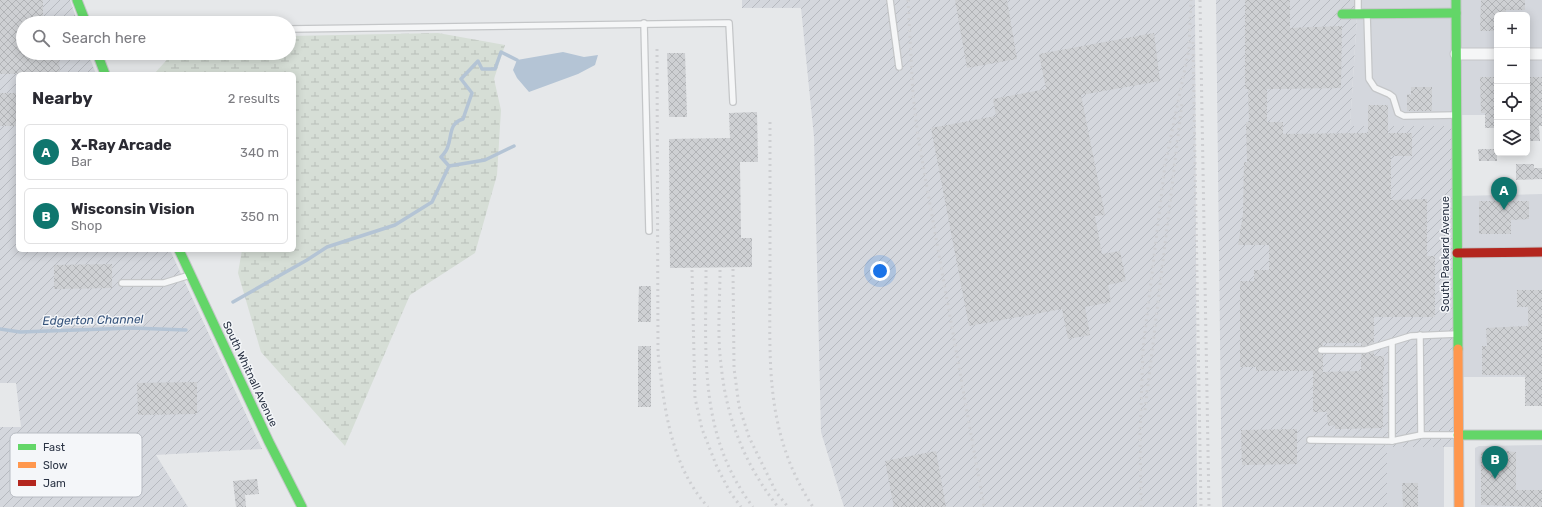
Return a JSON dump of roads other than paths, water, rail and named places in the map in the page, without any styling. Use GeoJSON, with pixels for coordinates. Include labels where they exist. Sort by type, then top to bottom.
{"type":"FeatureCollection","features":[{"type":"Feature","properties":{"kind":"street"},"geometry":{"type":"LineString","coordinates":[[77,0],[83,16]]}},
{"type":"Feature","properties":{"kind":"street","name":"South Packard Avenue"},"geometry":{"type":"LineString","coordinates":[[1456,0],[1459,507]]}},
{"type":"Feature","properties":{"kind":"street"},"geometry":{"type":"LineString","coordinates":[[1342,14],[1456,13]]}},
{"type":"Feature","properties":{"kind":"street"},"geometry":{"type":"LineString","coordinates":[[1456,54],[1494,54]]}},
{"type":"Feature","properties":{"kind":"street"},"geometry":{"type":"LineString","coordinates":[[1530,54],[1542,54]]}},
{"type":"Feature","properties":{"kind":"street"},"geometry":{"type":"LineString","coordinates":[[100,60],[104,72]]}},
{"type":"Feature","properties":{"kind":"street","name":"South Whitnall Avenue"},"geometry":{"type":"LineString","coordinates":[[180,252],[268,442],[302,507]]}},
{"type":"Feature","properties":{"kind":"street"},"geometry":{"type":"LineString","coordinates":[[1457,253],[1542,252]]}},
{"type":"Feature","properties":{"kind":"street"},"geometry":{"type":"LineString","coordinates":[[1458,435],[1542,435]]}},
{"type":"Feature","properties":{"kind":"lane"},"geometry":{"type":"LineString","coordinates":[[890,0],[899,67]]}},
{"type":"Feature","properties":{"kind":"lane"},"geometry":{"type":"LineString","coordinates":[[1358,0],[1363,14],[1369,79],[1375,88],[1393,97],[1398,113],[1404,116],[1456,115]]}},
{"type":"Feature","properties":{"kind":"lane"},"geometry":{"type":"LineString","coordinates":[[296,29],[468,28],[644,23],[729,23],[733,102]]}},
{"type":"Feature","properties":{"kind":"lane"},"geometry":{"type":"LineString","coordinates":[[644,23],[650,231]]}},
{"type":"Feature","properties":{"kind":"lane"},"geometry":{"type":"LineString","coordinates":[[122,283],[164,283],[190,274]]}},
{"type":"Feature","properties":{"kind":"lane"},"geometry":{"type":"LineString","coordinates":[[1321,350],[1365,350],[1411,336],[1458,334]]}},
{"type":"Feature","properties":{"kind":"lane"},"geometry":{"type":"LineString","coordinates":[[1420,335],[1422,435]]}},
{"type":"Feature","properties":{"kind":"lane"},"geometry":{"type":"LineString","coordinates":[[1392,342],[1392,441]]}},
{"type":"Feature","properties":{"kind":"lane"},"geometry":{"type":"LineString","coordinates":[[1310,440],[1392,441],[1422,435],[1458,435]]}},
{"type":"Feature","properties":{"kind":"water"},"geometry":{"type":"Polygon","coordinates":[[[563,52],[584,57],[598,55],[595,65],[578,74],[529,92],[517,78],[513,70],[517,60],[563,52]]]}},
{"type":"Feature","properties":{"kind":"waterway","name":"Edgerton Channel"},"geometry":{"type":"LineString","coordinates":[[449,166],[441,157],[448,147],[453,126],[455,123],[463,119],[472,93],[461,79],[478,61],[482,69],[495,69],[501,52],[517,60]]}},
{"type":"Feature","properties":{"kind":"waterway"},"geometry":{"type":"LineString","coordinates":[[449,166],[485,160],[514,146]]}},
{"type":"Feature","properties":{"kind":"waterway","name":"Edgerton Channel"},"geometry":{"type":"LineString","coordinates":[[233,302],[327,247],[395,225],[432,202],[449,166]]}},
{"type":"Feature","properties":{"kind":"waterway","name":"Edgerton Channel"},"geometry":{"type":"LineString","coordinates":[[0,329],[20,332],[132,328],[186,330]]}},
{"type":"Feature","properties":{"kind":"railway"},"geometry":{"type":"LineString","coordinates":[[908,0],[913,94],[918,137],[984,507]]}},
{"type":"Feature","properties":{"kind":"railway"},"geometry":{"type":"LineString","coordinates":[[1141,507],[1140,436],[1143,349],[1165,165],[1189,49],[1191,0]]}},
{"type":"Feature","properties":{"kind":"railway"},"geometry":{"type":"LineString","coordinates":[[1200,0],[1209,507]]}},
{"type":"Feature","properties":{"kind":"railway"},"geometry":{"type":"LineString","coordinates":[[1193,42],[1201,507]]}},
{"type":"Feature","properties":{"kind":"railway"},"geometry":{"type":"LineString","coordinates":[[657,49],[658,353],[666,414],[677,454],[685,473],[695,490],[708,507]]}},
{"type":"Feature","properties":{"kind":"railway"},"geometry":{"type":"LineString","coordinates":[[1145,410],[1182,103]]}},
{"type":"Feature","properties":{"kind":"railway"},"geometry":{"type":"LineString","coordinates":[[770,122],[770,338],[773,396],[778,424],[786,451],[797,479],[813,507]]}},
{"type":"Feature","properties":{"kind":"railway"},"geometry":{"type":"LineString","coordinates":[[733,269],[734,368],[739,406],[749,437],[776,492],[788,507]]}},
{"type":"Feature","properties":{"kind":"railway"},"geometry":{"type":"LineString","coordinates":[[692,270],[695,398],[702,429],[717,467],[730,492],[741,507]]}},
{"type":"Feature","properties":{"kind":"railway"},"geometry":{"type":"LineString","coordinates":[[706,270],[706,363],[714,423],[722,451],[735,480],[753,507]]}},
{"type":"Feature","properties":{"kind":"railway"},"geometry":{"type":"LineString","coordinates":[[720,270],[719,341],[727,403],[739,440],[747,458],[766,491],[778,507]]}},
{"type":"Feature","properties":{"kind":"place","name":"X-Ray Arcade"},"geometry":{"type":"Point","coordinates":[1504,210]}},
{"type":"Feature","properties":{"kind":"place","name":"Wisconsin Vision"},"geometry":{"type":"Point","coordinates":[1495,479]}}]}
